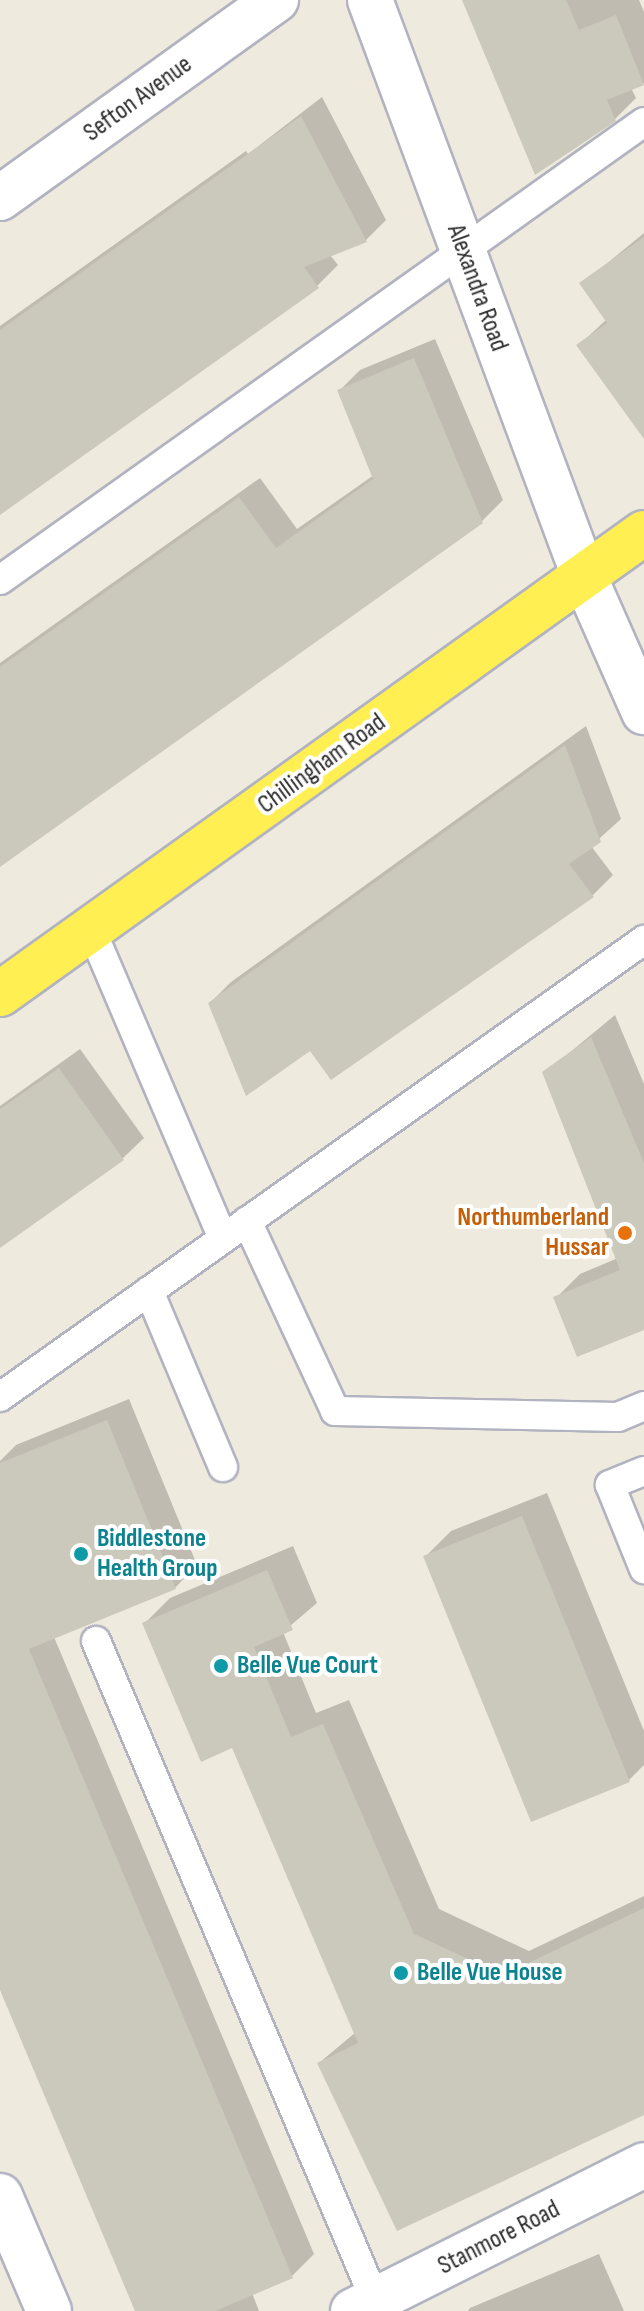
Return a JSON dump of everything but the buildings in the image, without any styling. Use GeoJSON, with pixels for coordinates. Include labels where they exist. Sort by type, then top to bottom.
{"type":"FeatureCollection","features":[{"type":"Feature","properties":{"kind":"main road","name":"Chillingham Road"},"geometry":{"type":"LineString","coordinates":[[0,994],[644,533]]}},
{"type":"Feature","properties":{"kind":"street","name":"Sefton Avenue"},"geometry":{"type":"LineString","coordinates":[[0,198],[276,0]]}},
{"type":"Feature","properties":{"kind":"street","name":"Alexandra Road"},"geometry":{"type":"LineString","coordinates":[[370,0],[584,576],[644,712]]}},
{"type":"Feature","properties":{"kind":"street","name":"Stanmore Road"},"geometry":{"type":"LineString","coordinates":[[359,2308],[640,2178]]}},
{"type":"Feature","properties":{"kind":"street"},"geometry":{"type":"LineString","coordinates":[[0,2196],[49,2311]]}},
{"type":"Feature","properties":{"kind":"lane"},"geometry":{"type":"LineString","coordinates":[[0,580],[462,248],[644,122]]}},
{"type":"Feature","properties":{"kind":"lane"},"geometry":{"type":"LineString","coordinates":[[91,929],[223,1238]]}},
{"type":"Feature","properties":{"kind":"lane"},"geometry":{"type":"LineString","coordinates":[[0,1397],[644,940]]}},
{"type":"Feature","properties":{"kind":"lane"},"geometry":{"type":"LineString","coordinates":[[247,1221],[335,1411],[618,1417],[644,1406]]}},
{"type":"Feature","properties":{"kind":"lane"},"geometry":{"type":"LineString","coordinates":[[149,1291],[223,1467]]}},
{"type":"Feature","properties":{"kind":"lane"},"geometry":{"type":"LineString","coordinates":[[644,1471],[610,1485],[644,1569]]}},
{"type":"Feature","properties":{"kind":"lane"},"geometry":{"type":"LineString","coordinates":[[96,1641],[359,2308]]}},
{"type":"Feature","properties":{"kind":"place","name":"Northumberland Hussar"},"geometry":{"type":"Point","coordinates":[625,1233]}},
{"type":"Feature","properties":{"kind":"place","name":"Biddlestone Health Group"},"geometry":{"type":"Point","coordinates":[81,1554]}},
{"type":"Feature","properties":{"kind":"place","name":"Belle Vue Court"},"geometry":{"type":"Point","coordinates":[221,1666]}},
{"type":"Feature","properties":{"kind":"place","name":"Belle Vue House"},"geometry":{"type":"Point","coordinates":[401,1973]}}]}
